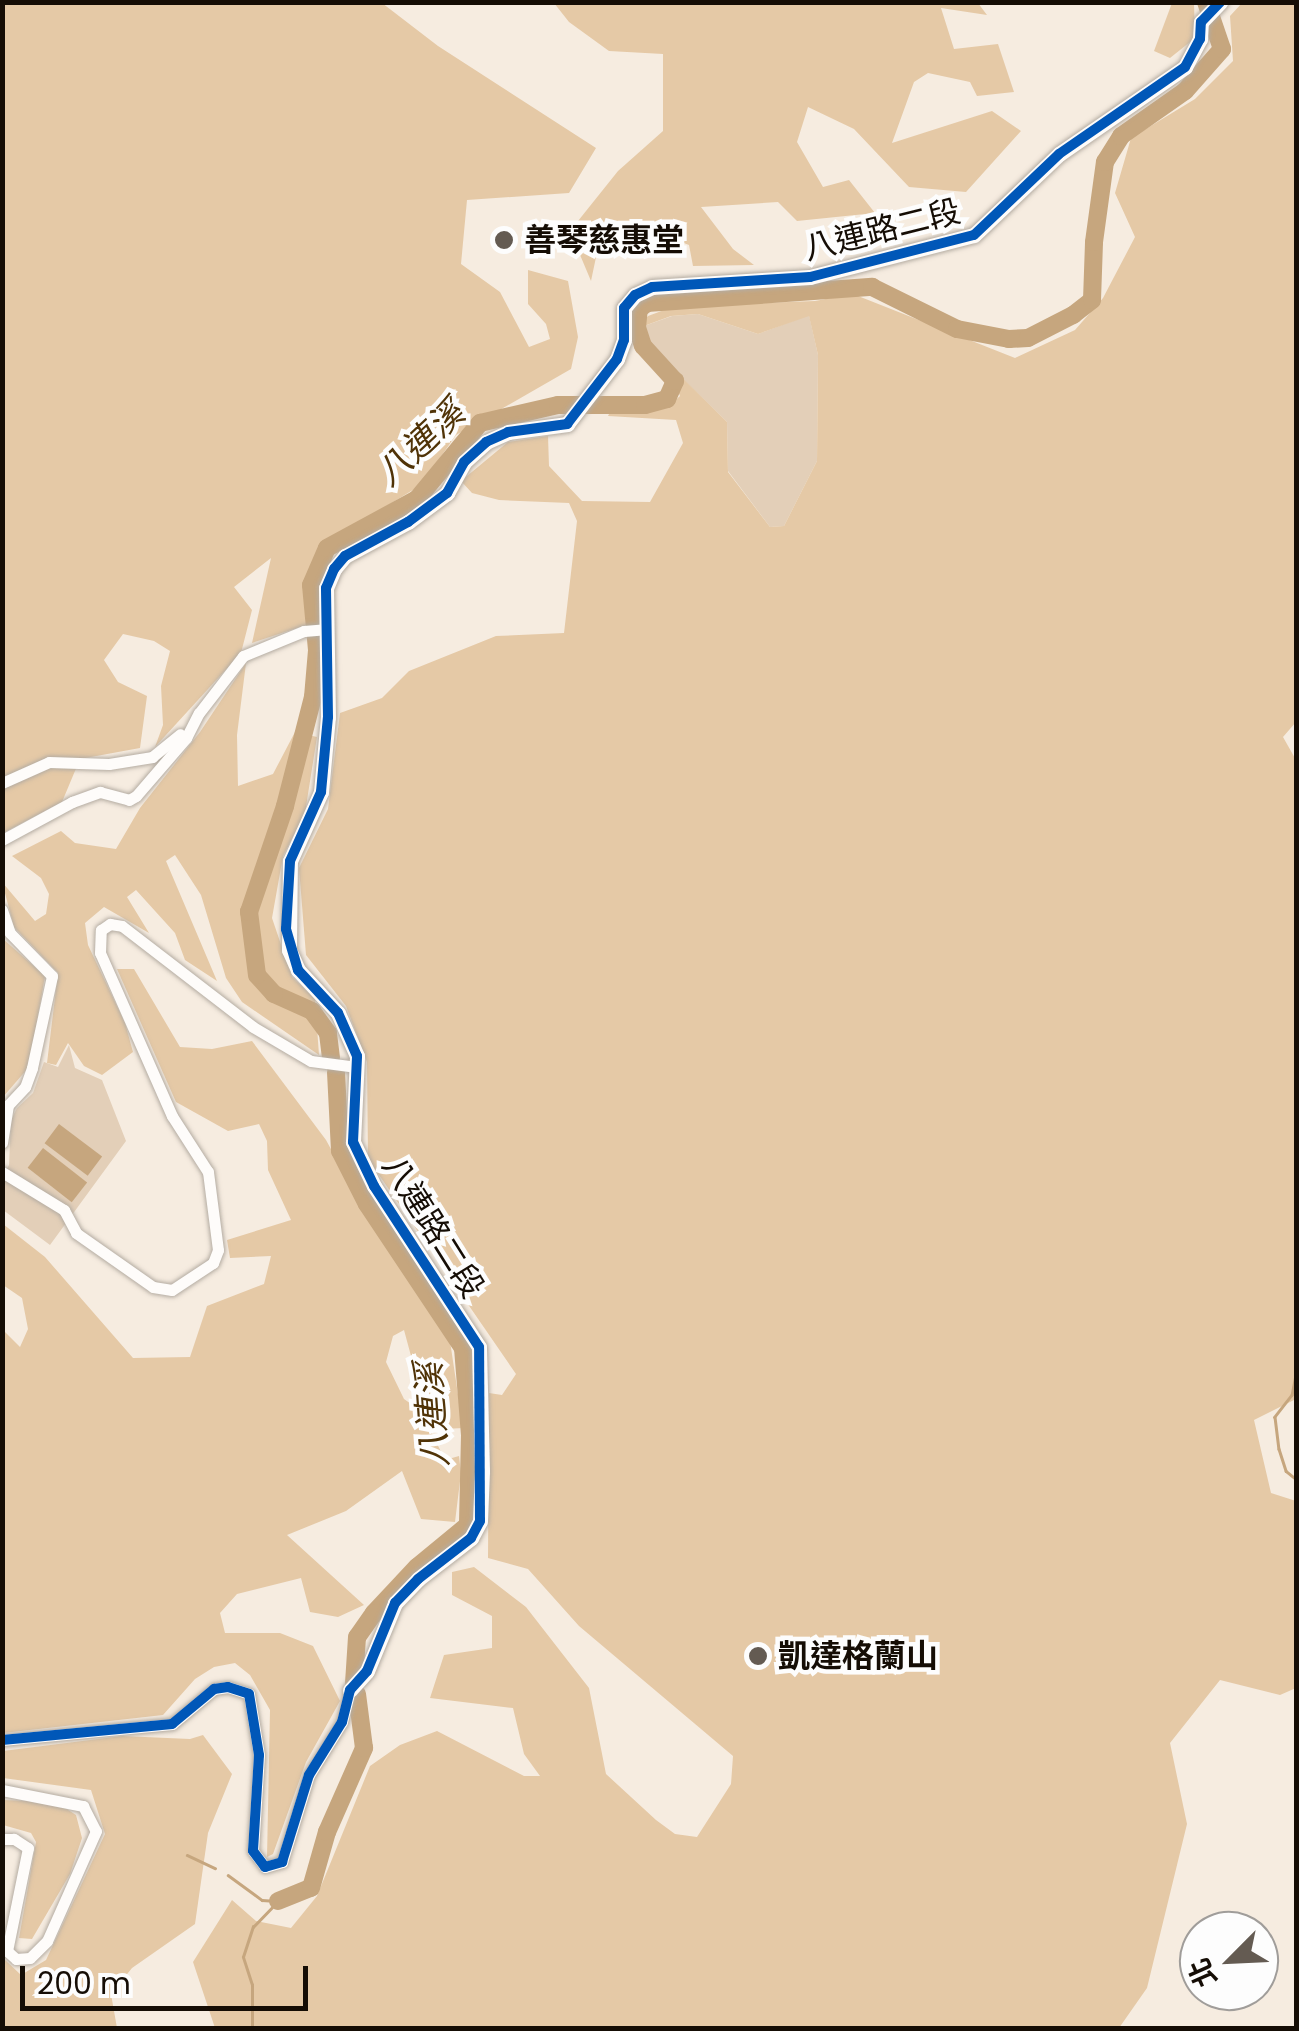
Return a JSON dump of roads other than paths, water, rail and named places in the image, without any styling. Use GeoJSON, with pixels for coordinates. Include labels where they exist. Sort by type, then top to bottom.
{"type":"FeatureCollection","features":[{"type":"Feature","properties":{"kind":"street","name":"八連路二段"},"geometry":{"type":"LineString","coordinates":[[2,1740],[172,1724],[214,1688],[228,1687],[249,1694],[259,1755],[253,1851],[265,1867],[282,1862],[309,1775],[342,1722],[350,1690],[367,1671],[395,1603],[418,1579],[471,1538],[480,1521],[479,1347],[374,1186],[352,1142],[357,1056],[338,1014],[298,970],[286,929],[290,862],[321,792],[328,717],[326,588],[345,556],[408,522],[447,494],[464,462],[486,442],[508,432],[567,424],[616,359],[624,340],[624,308],[635,295],[652,287],[810,277],[974,235],[1058,154],[1185,67],[1200,39],[1201,22],[1220,3]]}},
{"type":"Feature","properties":{"kind":"street"},"geometry":{"type":"LineString","coordinates":[[2,840],[72,802],[100,792],[129,800],[186,738],[243,656],[304,630],[325,629]]}},
{"type":"Feature","properties":{"kind":"street"},"geometry":{"type":"LineString","coordinates":[[2,783],[49,762],[110,764],[152,756],[197,717]]}},
{"type":"Feature","properties":{"kind":"street"},"geometry":{"type":"LineString","coordinates":[[2,910],[10,933],[52,976],[32,1068],[25,1087],[8,1104],[2,1143]]}},
{"type":"Feature","properties":{"kind":"street"},"geometry":{"type":"LineString","coordinates":[[5,1174],[22,1180],[64,1210],[76,1233],[153,1287],[172,1290],[213,1263],[218,1250],[208,1172],[172,1116],[100,954],[101,930],[110,924],[122,926],[253,1026],[311,1061],[356,1067]]}},
{"type":"Feature","properties":{"kind":"street"},"geometry":{"type":"LineString","coordinates":[[2,1790],[83,1806],[96,1831],[93,1846],[47,1941],[30,1958],[16,1959],[7,1951],[28,1848],[14,1839],[2,1839]]}},
{"type":"Feature","properties":{"kind":"waterway","name":"八連溪"},"geometry":{"type":"LineString","coordinates":[[331,1058],[328,1033],[312,1011],[274,994],[257,975],[249,912],[285,806],[313,697],[317,650],[311,585],[327,548],[417,499],[480,423],[558,405],[645,405],[667,399],[675,381],[643,346],[637,327],[639,309],[647,303],[872,287],[957,329],[1009,339],[1028,338],[1073,315],[1092,300],[1094,242],[1105,162],[1121,136],[1185,91],[1222,49],[1206,2]]}},
{"type":"Feature","properties":{"kind":"waterway","name":"八連溪"},"geometry":{"type":"LineString","coordinates":[[336,1072],[340,1151],[367,1204],[463,1348],[470,1435],[468,1525],[417,1567],[374,1613],[357,1637],[354,1683]]}},
{"type":"Feature","properties":{"kind":"waterway"},"geometry":{"type":"LineString","coordinates":[[1296,1375],[1292,1395],[1275,1417],[1286,1471],[1296,1479]]}},
{"type":"Feature","properties":{"kind":"waterway","name":"八連溪"},"geometry":{"type":"LineString","coordinates":[[278,1901],[311,1888],[327,1832],[364,1748],[357,1694]]}},
{"type":"Feature","properties":{"kind":"waterway"},"geometry":{"type":"LineString","coordinates":[[187,1855],[215,1868]]}},
{"type":"Feature","properties":{"kind":"waterway"},"geometry":{"type":"LineString","coordinates":[[228,1875],[262,1900],[276,1901]]}},
{"type":"Feature","properties":{"kind":"waterway","name":"八連溪"},"geometry":{"type":"LineString","coordinates":[[252,2028],[252,1985],[243,1957],[253,1927],[278,1901]]}},
{"type":"Feature","properties":{"kind":"place","name":"善琴慈惠堂"},"geometry":{"type":"Point","coordinates":[504,240]}},
{"type":"Feature","properties":{"kind":"place","name":"凱達格蘭山"},"geometry":{"type":"Point","coordinates":[758,1656]}}]}
